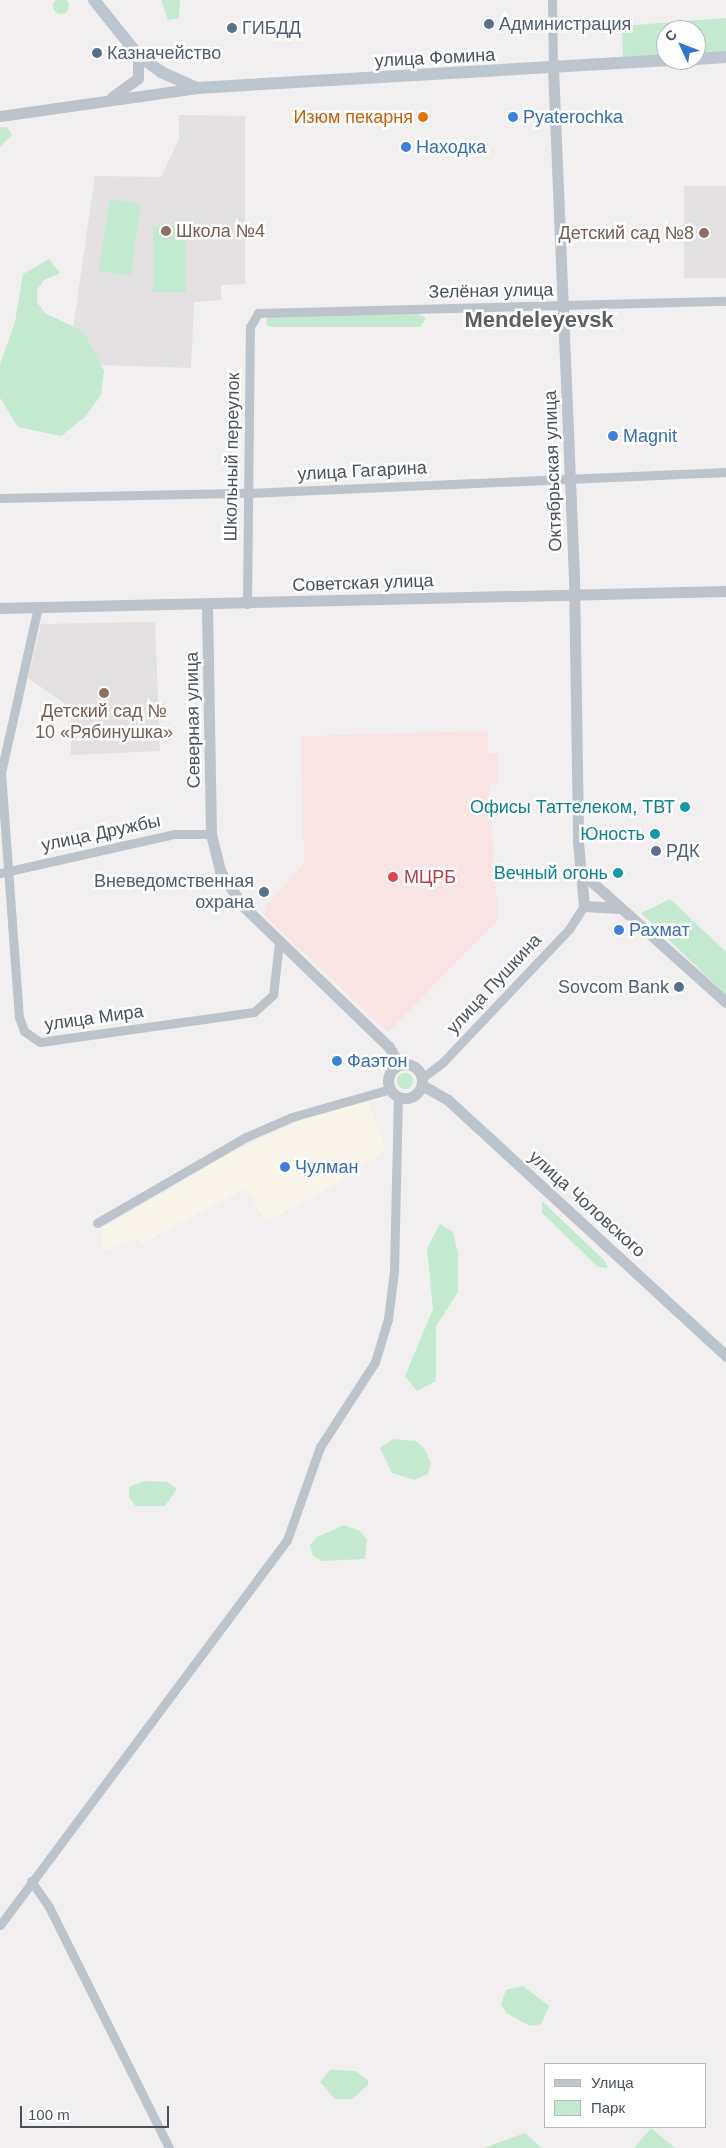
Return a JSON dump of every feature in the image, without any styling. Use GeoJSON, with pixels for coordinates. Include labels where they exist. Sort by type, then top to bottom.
{"type":"FeatureCollection","features":[{"type":"Feature","properties":{"kind":"main road"},"geometry":{"type":"LineString","coordinates":[[94,0],[138,55],[161,72],[197,88]]}},
{"type":"Feature","properties":{"kind":"main road"},"geometry":{"type":"LineString","coordinates":[[706,58],[726,57]]}},
{"type":"Feature","properties":{"kind":"main road","name":"улица Фомина"},"geometry":{"type":"LineString","coordinates":[[197,88],[656,61]]}},
{"type":"Feature","properties":{"kind":"street"},"geometry":{"type":"LineString","coordinates":[[552,0],[553,68]]}},
{"type":"Feature","properties":{"kind":"street"},"geometry":{"type":"LineString","coordinates":[[108,100],[138,78],[138,55]]}},
{"type":"Feature","properties":{"kind":"street","name":"Октябрьская улица"},"geometry":{"type":"LineString","coordinates":[[553,68],[565,306],[584,906]]}},
{"type":"Feature","properties":{"kind":"street"},"geometry":{"type":"LineString","coordinates":[[0,116],[197,88]]}},
{"type":"Feature","properties":{"kind":"street","name":"Зелёная улица"},"geometry":{"type":"LineString","coordinates":[[258,313],[565,306],[726,300]]}},
{"type":"Feature","properties":{"kind":"street","name":"Школьный переулок"},"geometry":{"type":"LineString","coordinates":[[247,604],[246,493],[250,327],[258,313]]}},
{"type":"Feature","properties":{"kind":"street","name":"улица Гагарина"},"geometry":{"type":"LineString","coordinates":[[0,498],[246,493],[726,472]]}},
{"type":"Feature","properties":{"kind":"street","name":"Советская улица"},"geometry":{"type":"LineString","coordinates":[[0,608],[207,606],[726,591]]}},
{"type":"Feature","properties":{"kind":"street","name":"Северная улица"},"geometry":{"type":"LineString","coordinates":[[207,606],[211,834]]}},
{"type":"Feature","properties":{"kind":"street","name":"улица Мира"},"geometry":{"type":"LineString","coordinates":[[38,607],[1,772],[4,872],[19,1017],[24,1031],[40,1042],[260,1010],[273,995],[279,943]]}},
{"type":"Feature","properties":{"kind":"street","name":"улица Дружбы"},"geometry":{"type":"LineString","coordinates":[[4,872],[174,834],[211,834]]}},
{"type":"Feature","properties":{"kind":"street"},"geometry":{"type":"LineString","coordinates":[[211,834],[215,858],[230,890],[279,943],[375,1033],[400,1066]]}},
{"type":"Feature","properties":{"kind":"street"},"geometry":{"type":"LineString","coordinates":[[582,873],[726,1002]]}},
{"type":"Feature","properties":{"kind":"street"},"geometry":{"type":"LineString","coordinates":[[584,906],[620,908]]}},
{"type":"Feature","properties":{"kind":"street","name":"улица Пушкина"},"geometry":{"type":"LineString","coordinates":[[422,1081],[443,1062],[569,929],[584,906]]}},
{"type":"Feature","properties":{"kind":"street"},"geometry":{"type":"LineString","coordinates":[[0,1925],[287,1540],[320,1447],[375,1362],[388,1318],[394,1271],[394,1093],[389,1075],[400,1066],[414,1067],[422,1081],[413,1097],[394,1093],[292,1117],[246,1137],[97,1223]]}},
{"type":"Feature","properties":{"kind":"street","name":"улица Чоловского"},"geometry":{"type":"LineString","coordinates":[[422,1081],[448,1100],[726,1356]]}},
{"type":"Feature","properties":{"kind":"street"},"geometry":{"type":"LineString","coordinates":[[31,1882],[49,1907],[169,2148]]}},
{"type":"Feature","properties":{"kind":"shaded area","name":"Школа №4"},"geometry":{"type":"Polygon","coordinates":[[[179,115],[245,116],[245,284],[221,285],[221,300],[194,302],[191,368],[68,364],[95,176],[161,177],[179,139],[179,115]]]}},
{"type":"Feature","properties":{"kind":"shaded area","name":"Детский сад №8"},"geometry":{"type":"Polygon","coordinates":[[[684,186],[726,186],[726,278],[684,278],[684,186]]]}},
{"type":"Feature","properties":{"kind":"shaded area","name":"Детский сад № 10 «Рябинушка»"},"geometry":{"type":"Polygon","coordinates":[[[155,622],[160,751],[71,755],[71,708],[28,678],[41,624],[155,622]]]}},
{"type":"Feature","properties":{"kind":"shaded area","name":"МЦРБ"},"geometry":{"type":"Polygon","coordinates":[[[487,731],[488,753],[498,753],[498,783],[489,784],[498,920],[388,1032],[264,915],[268,903],[304,864],[301,736],[487,731]]]}},
{"type":"Feature","properties":{"kind":"shaded area","name":"Чулман"},"geometry":{"type":"Polygon","coordinates":[[[367,1100],[386,1150],[340,1182],[266,1222],[246,1188],[141,1244],[137,1238],[103,1252],[101,1229],[235,1151],[314,1115],[367,1100]]]}},
{"type":"Feature","properties":{"kind":"green space"},"geometry":{"type":"Polygon","coordinates":[[[64,-1],[68,3],[67,12],[61,14],[55,12],[53,6],[55,0],[64,-1]]]}},
{"type":"Feature","properties":{"kind":"green space"},"geometry":{"type":"Polygon","coordinates":[[[161,0],[180,0],[179,18],[168,20],[161,0]]]}},
{"type":"Feature","properties":{"kind":"green space"},"geometry":{"type":"Polygon","coordinates":[[[726,18],[726,52],[706,53],[706,20],[700,20],[726,18]]]}},
{"type":"Feature","properties":{"kind":"green space"},"geometry":{"type":"Polygon","coordinates":[[[656,23],[656,55],[623,57],[622,26],[656,23]]]}},
{"type":"Feature","properties":{"kind":"green space"},"geometry":{"type":"Polygon","coordinates":[[[0,127],[7,127],[12,135],[0,147],[0,127]]]}},
{"type":"Feature","properties":{"kind":"green space"},"geometry":{"type":"Polygon","coordinates":[[[110,199],[142,204],[130,276],[99,271],[110,199]]]}},
{"type":"Feature","properties":{"kind":"green space"},"geometry":{"type":"Polygon","coordinates":[[[153,226],[186,226],[186,292],[153,292],[153,226]]]}},
{"type":"Feature","properties":{"kind":"green space"},"geometry":{"type":"Polygon","coordinates":[[[49,259],[60,273],[44,280],[37,290],[37,302],[45,313],[84,332],[104,371],[101,395],[85,417],[61,436],[18,427],[0,398],[0,364],[15,322],[23,274],[49,259]]]}},
{"type":"Feature","properties":{"kind":"green space"},"geometry":{"type":"Polygon","coordinates":[[[415,312],[426,318],[420,327],[273,327],[267,326],[266,320],[270,315],[415,312]]]}},
{"type":"Feature","properties":{"kind":"green space"},"geometry":{"type":"Polygon","coordinates":[[[670,899],[726,952],[726,995],[641,913],[670,899]]]}},
{"type":"Feature","properties":{"kind":"green space"},"geometry":{"type":"Polygon","coordinates":[[[405,1073],[413,1081],[405,1089],[397,1081],[405,1073]]]}},
{"type":"Feature","properties":{"kind":"green space"},"geometry":{"type":"Polygon","coordinates":[[[542,1201],[605,1261],[608,1268],[598,1267],[542,1213],[542,1201]]]}},
{"type":"Feature","properties":{"kind":"green space"},"geometry":{"type":"Polygon","coordinates":[[[440,1224],[453,1232],[458,1253],[458,1292],[436,1326],[436,1381],[417,1391],[405,1376],[433,1309],[427,1248],[440,1224]]]}},
{"type":"Feature","properties":{"kind":"green space"},"geometry":{"type":"Polygon","coordinates":[[[393,1439],[416,1441],[424,1448],[431,1463],[428,1474],[414,1480],[392,1473],[380,1448],[393,1439]]]}},
{"type":"Feature","properties":{"kind":"green space"},"geometry":{"type":"Polygon","coordinates":[[[145,1481],[168,1482],[177,1489],[165,1506],[136,1506],[129,1498],[129,1487],[145,1481]]]}},
{"type":"Feature","properties":{"kind":"green space"},"geometry":{"type":"Polygon","coordinates":[[[344,1525],[360,1531],[367,1540],[365,1559],[322,1561],[313,1556],[310,1545],[317,1537],[344,1525]]]}},
{"type":"Feature","properties":{"kind":"green space"},"geometry":{"type":"Polygon","coordinates":[[[523,1986],[549,2006],[541,2024],[530,2026],[506,2013],[501,2004],[506,1990],[523,1986]]]}},
{"type":"Feature","properties":{"kind":"green space"},"geometry":{"type":"Polygon","coordinates":[[[330,2070],[355,2071],[368,2080],[368,2085],[352,2099],[335,2099],[320,2082],[330,2070]]]}},
{"type":"Feature","properties":{"kind":"green space"},"geometry":{"type":"Polygon","coordinates":[[[651,2128],[675,2148],[634,2148],[651,2128]]]}},
{"type":"Feature","properties":{"kind":"green space"},"geometry":{"type":"Polygon","coordinates":[[[525,2133],[542,2148],[484,2148],[525,2133]]]}},
{"type":"Feature","properties":{"kind":"place","name":"Администрация"},"geometry":{"type":"Point","coordinates":[489,24]}},
{"type":"Feature","properties":{"kind":"place","name":"ГИБДД"},"geometry":{"type":"Point","coordinates":[232,28]}},
{"type":"Feature","properties":{"kind":"place","name":"Казначейство"},"geometry":{"type":"Point","coordinates":[97,53]}},
{"type":"Feature","properties":{"kind":"place","name":"Изюм пекарня"},"geometry":{"type":"Point","coordinates":[423,117]}},
{"type":"Feature","properties":{"kind":"place","name":"Pyaterochka"},"geometry":{"type":"Point","coordinates":[513,117]}},
{"type":"Feature","properties":{"kind":"place","name":"Находка"},"geometry":{"type":"Point","coordinates":[406,147]}},
{"type":"Feature","properties":{"kind":"place","name":"Школа №4"},"geometry":{"type":"Point","coordinates":[166,231]}},
{"type":"Feature","properties":{"kind":"place","name":"Детский сад №8"},"geometry":{"type":"Point","coordinates":[704,233]}},
{"type":"Feature","properties":{"kind":"place","name":"Magnit"},"geometry":{"type":"Point","coordinates":[613,436]}},
{"type":"Feature","properties":{"kind":"place","name":"Детский сад № 10 «Рябинушка»"},"geometry":{"type":"Point","coordinates":[104,693]}},
{"type":"Feature","properties":{"kind":"place","name":"Офисы Таттелеком, ТВТ"},"geometry":{"type":"Point","coordinates":[685,807]}},
{"type":"Feature","properties":{"kind":"place","name":"Юность"},"geometry":{"type":"Point","coordinates":[655,834]}},
{"type":"Feature","properties":{"kind":"place","name":"РДК"},"geometry":{"type":"Point","coordinates":[656,851]}},
{"type":"Feature","properties":{"kind":"place","name":"Вечный огонь"},"geometry":{"type":"Point","coordinates":[618,873]}},
{"type":"Feature","properties":{"kind":"place","name":"МЦРБ"},"geometry":{"type":"Point","coordinates":[393,877]}},
{"type":"Feature","properties":{"kind":"place","name":"Вневедомственная охрана"},"geometry":{"type":"Point","coordinates":[264,892]}},
{"type":"Feature","properties":{"kind":"place","name":"Рахмат"},"geometry":{"type":"Point","coordinates":[619,930]}},
{"type":"Feature","properties":{"kind":"place","name":"Sovcom Bank"},"geometry":{"type":"Point","coordinates":[679,987]}},
{"type":"Feature","properties":{"kind":"place","name":"Фаэтон"},"geometry":{"type":"Point","coordinates":[337,1061]}},
{"type":"Feature","properties":{"kind":"place","name":"Чулман"},"geometry":{"type":"Point","coordinates":[285,1167]}},
{"type":"Feature","properties":{"kind":"district","name":"Mendeleyevsk"},"geometry":{"type":"Point","coordinates":[539,320]}}]}
